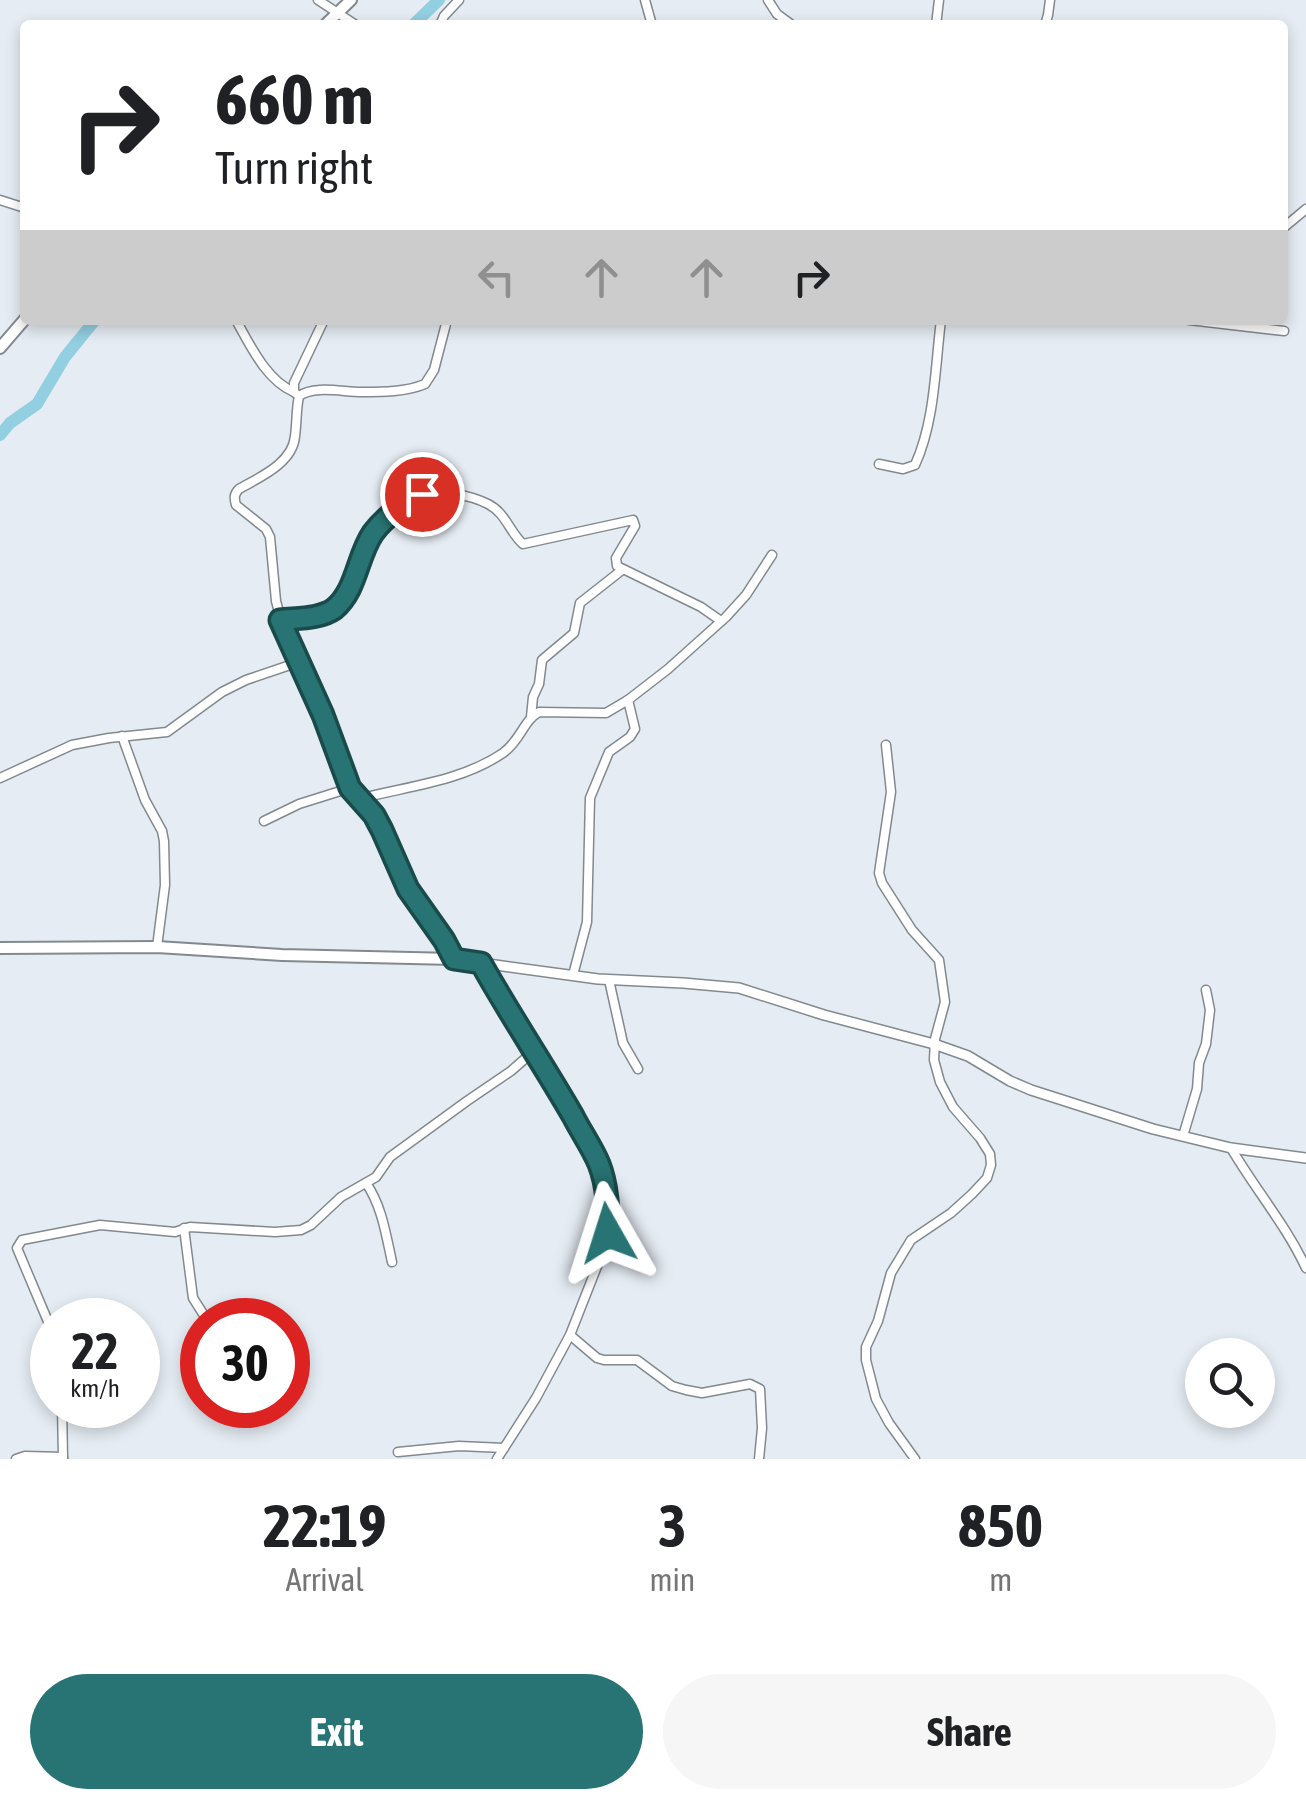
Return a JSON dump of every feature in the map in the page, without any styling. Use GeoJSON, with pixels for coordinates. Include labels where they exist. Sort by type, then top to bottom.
{"type":"FeatureCollection","features":[{"type":"Feature","properties":{"kind":"main road"},"geometry":{"type":"LineString","coordinates":[[330,20],[351,0]]}},
{"type":"Feature","properties":{"kind":"main road"},"geometry":{"type":"LineString","coordinates":[[0,348],[20,325]]}},
{"type":"Feature","properties":{"kind":"main road"},"geometry":{"type":"LineString","coordinates":[[0,948],[158,946],[282,956],[454,959],[481,963]]}},
{"type":"Feature","properties":{"kind":"street"},"geometry":{"type":"LineString","coordinates":[[318,0],[348,20]]}},
{"type":"Feature","properties":{"kind":"street"},"geometry":{"type":"LineString","coordinates":[[442,20],[459,0]]}},
{"type":"Feature","properties":{"kind":"street"},"geometry":{"type":"LineString","coordinates":[[768,0],[785,20]]}},
{"type":"Feature","properties":{"kind":"street"},"geometry":{"type":"LineString","coordinates":[[239,325],[264,366],[280,385],[296,394],[309,390],[398,390],[425,384],[434,370],[447,325]]}},
{"type":"Feature","properties":{"kind":"street"},"geometry":{"type":"LineString","coordinates":[[322,325],[294,383],[296,438],[288,456],[239,489],[234,497],[236,504],[270,537],[280,620],[323,715],[350,788],[382,830],[408,889],[454,959]]}},
{"type":"Feature","properties":{"kind":"street"},"geometry":{"type":"LineString","coordinates":[[879,464],[902,469],[914,466],[922,450],[940,325]]}},
{"type":"Feature","properties":{"kind":"street"},"geometry":{"type":"LineString","coordinates":[[1229,325],[1284,332]]}},
{"type":"Feature","properties":{"kind":"street"},"geometry":{"type":"LineString","coordinates":[[280,620],[332,610],[352,585],[374,532],[411,498],[451,494],[490,504],[507,520],[521,544],[633,520],[630,538],[616,558],[622,570],[721,621]]}},
{"type":"Feature","properties":{"kind":"street"},"geometry":{"type":"LineString","coordinates":[[531,717],[538,712],[606,713],[628,700],[721,621],[746,595],[772,555]]}},
{"type":"Feature","properties":{"kind":"street"},"geometry":{"type":"LineString","coordinates":[[360,799],[408,790],[487,762],[516,743],[531,717],[542,660],[574,633],[580,602],[622,570]]}},
{"type":"Feature","properties":{"kind":"street"},"geometry":{"type":"LineString","coordinates":[[0,778],[72,745],[166,732],[222,692],[299,662]]}},
{"type":"Feature","properties":{"kind":"street"},"geometry":{"type":"LineString","coordinates":[[573,975],[586,922],[590,798],[609,752],[635,729],[628,700]]}},
{"type":"Feature","properties":{"kind":"street"},"geometry":{"type":"LineString","coordinates":[[122,736],[145,800],[162,831],[164,885],[158,946]]}},
{"type":"Feature","properties":{"kind":"street"},"geometry":{"type":"LineString","coordinates":[[886,745],[891,792],[879,873],[912,930],[938,960],[945,1002],[934,1060],[953,1107],[980,1138],[990,1154],[991,1166],[987,1178],[972,1194],[911,1240],[892,1273],[864,1354],[876,1398],[914,1459]]}},
{"type":"Feature","properties":{"kind":"street"},"geometry":{"type":"LineString","coordinates":[[264,821],[299,804],[350,788]]}},
{"type":"Feature","properties":{"kind":"street"},"geometry":{"type":"LineString","coordinates":[[481,963],[609,980],[739,988],[934,1044],[968,1056],[1031,1090],[1152,1129],[1231,1148],[1306,1158]]}},
{"type":"Feature","properties":{"kind":"street"},"geometry":{"type":"LineString","coordinates":[[481,963],[599,1164],[608,1221],[607,1241],[570,1335],[497,1459]]}},
{"type":"Feature","properties":{"kind":"street"},"geometry":{"type":"LineString","coordinates":[[609,980],[622,1043],[638,1069]]}},
{"type":"Feature","properties":{"kind":"street"},"geometry":{"type":"LineString","coordinates":[[1183,1136],[1206,1044],[1210,1010],[1206,990]]}},
{"type":"Feature","properties":{"kind":"street"},"geometry":{"type":"LineString","coordinates":[[38,1298],[21,1258],[20,1242],[111,1225],[175,1232],[184,1228],[301,1230],[341,1197],[376,1177],[390,1158],[535,1050]]}},
{"type":"Feature","properties":{"kind":"street"},"geometry":{"type":"LineString","coordinates":[[1231,1148],[1250,1182],[1296,1245],[1306,1268]]}},
{"type":"Feature","properties":{"kind":"street"},"geometry":{"type":"LineString","coordinates":[[366,1183],[382,1218],[392,1262]]}},
{"type":"Feature","properties":{"kind":"street"},"geometry":{"type":"LineString","coordinates":[[184,1228],[192,1298]]}},
{"type":"Feature","properties":{"kind":"street"},"geometry":{"type":"LineString","coordinates":[[570,1335],[597,1358],[637,1360],[672,1386],[686,1390],[702,1392],[750,1384],[760,1389],[759,1459]]}},
{"type":"Feature","properties":{"kind":"street"},"geometry":{"type":"LineString","coordinates":[[16,1459],[63,1458],[62,1428]]}},
{"type":"Feature","properties":{"kind":"street"},"geometry":{"type":"LineString","coordinates":[[398,1452],[460,1446],[504,1448]]}},
{"type":"Feature","properties":{"kind":"waterway"},"geometry":{"type":"LineString","coordinates":[[418,20],[439,0]]}},
{"type":"Feature","properties":{"kind":"waterway"},"geometry":{"type":"LineString","coordinates":[[0,435],[37,404],[65,357],[91,325]]}},
{"type":"Feature","properties":{"kind":"route"},"geometry":{"type":"LineString","coordinates":[[422,494],[411,498],[374,532],[352,585],[332,610],[280,620],[323,715],[344,777],[374,815],[408,889],[454,959],[481,963],[599,1164],[608,1233]]}}]}
